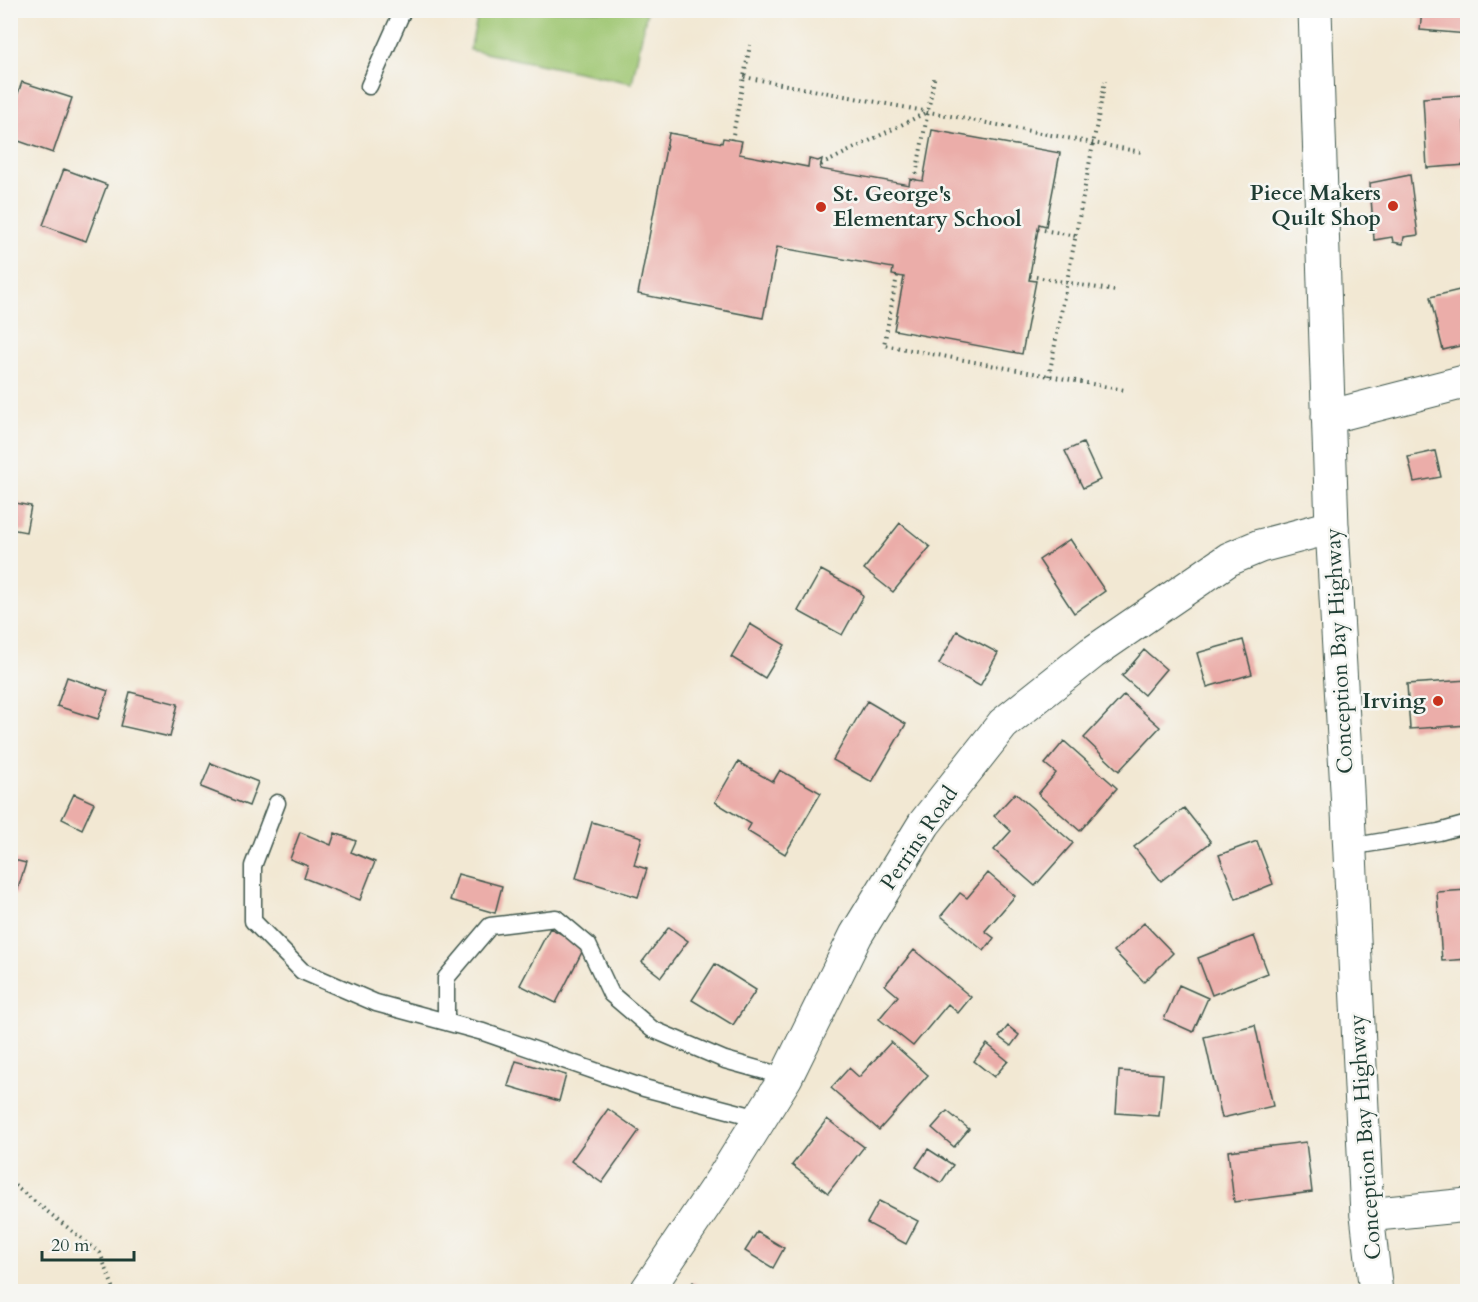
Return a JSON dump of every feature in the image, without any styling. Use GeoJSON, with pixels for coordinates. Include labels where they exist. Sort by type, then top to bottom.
{"type":"FeatureCollection","features":[{"type":"Feature","properties":{"kind":"street","name":"Conception Bay Highway"},"geometry":{"type":"LineString","coordinates":[[1314,10],[1332,527],[1367,1215],[1376,1292]]}},
{"type":"Feature","properties":{"kind":"street"},"geometry":{"type":"LineString","coordinates":[[1328,417],[1467,381]]}},
{"type":"Feature","properties":{"kind":"street","name":"Perrins Road"},"geometry":{"type":"LineString","coordinates":[[646,1292],[723,1178],[786,1077],[856,935],[918,834],[931,814],[1003,724],[1092,653],[1229,559],[1260,546],[1332,527]]}},
{"type":"Feature","properties":{"kind":"street"},"geometry":{"type":"LineString","coordinates":[[1367,1215],[1467,1205]]}},
{"type":"Feature","properties":{"kind":"lane"},"geometry":{"type":"LineString","coordinates":[[369,86],[403,10]]}},
{"type":"Feature","properties":{"kind":"lane"},"geometry":{"type":"LineString","coordinates":[[277,803],[253,866],[253,921],[302,971],[376,1003],[483,1032],[644,1088],[759,1118]]}},
{"type":"Feature","properties":{"kind":"lane"},"geometry":{"type":"LineString","coordinates":[[1349,847],[1439,832],[1467,824]]}},
{"type":"Feature","properties":{"kind":"lane"},"geometry":{"type":"LineString","coordinates":[[446,1022],[446,978],[490,926],[556,918],[588,945],[611,994],[652,1029],[725,1060],[786,1077]]}},
{"type":"Feature","properties":{"kind":"path"},"geometry":{"type":"LineString","coordinates":[[732,140],[750,45]]}},
{"type":"Feature","properties":{"kind":"path"},"geometry":{"type":"LineString","coordinates":[[915,180],[935,74]]}},
{"type":"Feature","properties":{"kind":"path"},"geometry":{"type":"LineString","coordinates":[[744,77],[1141,152]]}},
{"type":"Feature","properties":{"kind":"path"},"geometry":{"type":"LineString","coordinates":[[1049,376],[1105,81]]}},
{"type":"Feature","properties":{"kind":"path"},"geometry":{"type":"LineString","coordinates":[[821,165],[928,111]]}},
{"type":"Feature","properties":{"kind":"path"},"geometry":{"type":"LineString","coordinates":[[1038,229],[1076,237]]}},
{"type":"Feature","properties":{"kind":"path"},"geometry":{"type":"LineString","coordinates":[[897,276],[884,345],[1124,390]]}},
{"type":"Feature","properties":{"kind":"path"},"geometry":{"type":"LineString","coordinates":[[1030,276],[1115,291]]}},
{"type":"Feature","properties":{"kind":"path"},"geometry":{"type":"LineString","coordinates":[[10,1182],[100,1253],[115,1292]]}},
{"type":"Feature","properties":{"kind":"green space"},"geometry":{"type":"Polygon","coordinates":[[[479,10],[647,11],[632,83],[470,50],[479,10]]]}},
{"type":"Feature","properties":{"kind":"building"},"geometry":{"type":"Polygon","coordinates":[[[1422,10],[1468,10],[1468,34],[1420,30],[1422,10]]]}},
{"type":"Feature","properties":{"kind":"building"},"geometry":{"type":"Polygon","coordinates":[[[22,82],[72,98],[53,153],[10,138],[10,116],[22,82]]]}},
{"type":"Feature","properties":{"kind":"building"},"geometry":{"type":"Polygon","coordinates":[[[1463,95],[1466,165],[1427,168],[1423,98],[1463,95]]]}},
{"type":"Feature","properties":{"kind":"building"},"geometry":{"type":"Polygon","coordinates":[[[932,130],[1060,153],[1046,226],[1039,224],[1038,229],[1029,280],[1036,281],[1022,354],[894,330],[904,277],[892,275],[893,268],[777,247],[763,318],[638,294],[669,133],[722,143],[723,138],[742,141],[739,154],[808,167],[809,159],[818,161],[822,159],[820,169],[909,185],[910,179],[923,181],[932,130]]]}},
{"type":"Feature","properties":{"kind":"building"},"geometry":{"type":"Polygon","coordinates":[[[64,169],[107,185],[86,241],[43,225],[64,169]]]}},
{"type":"Feature","properties":{"kind":"building","name":"Piece Makers Quilt Shop"},"geometry":{"type":"Polygon","coordinates":[[[1410,175],[1418,235],[1404,237],[1403,244],[1393,242],[1392,237],[1374,240],[1370,183],[1410,175]]]}},
{"type":"Feature","properties":{"kind":"building"},"geometry":{"type":"Polygon","coordinates":[[[1468,288],[1468,344],[1443,350],[1430,297],[1468,288]]]}},
{"type":"Feature","properties":{"kind":"building"},"geometry":{"type":"Polygon","coordinates":[[[1083,443],[1100,480],[1083,488],[1065,451],[1083,443]]]}},
{"type":"Feature","properties":{"kind":"building"},"geometry":{"type":"Polygon","coordinates":[[[1435,451],[1441,477],[1414,482],[1408,457],[1435,451]]]}},
{"type":"Feature","properties":{"kind":"building"},"geometry":{"type":"Polygon","coordinates":[[[10,502],[31,506],[26,532],[10,529],[10,502]]]}},
{"type":"Feature","properties":{"kind":"building"},"geometry":{"type":"Polygon","coordinates":[[[900,523],[930,547],[893,592],[864,569],[900,523]]]}},
{"type":"Feature","properties":{"kind":"building"},"geometry":{"type":"Polygon","coordinates":[[[1070,539],[1105,591],[1074,613],[1039,560],[1070,539]]]}},
{"type":"Feature","properties":{"kind":"building"},"geometry":{"type":"Polygon","coordinates":[[[821,570],[860,591],[863,597],[842,635],[798,611],[821,570]]]}},
{"type":"Feature","properties":{"kind":"building"},"geometry":{"type":"Polygon","coordinates":[[[750,624],[785,645],[765,678],[731,657],[750,624]]]}},
{"type":"Feature","properties":{"kind":"building"},"geometry":{"type":"Polygon","coordinates":[[[957,631],[998,653],[980,686],[939,664],[957,631]]]}},
{"type":"Feature","properties":{"kind":"building"},"geometry":{"type":"Polygon","coordinates":[[[1243,640],[1252,674],[1207,687],[1197,653],[1243,640]]]}},
{"type":"Feature","properties":{"kind":"building"},"geometry":{"type":"Polygon","coordinates":[[[1144,650],[1166,669],[1144,695],[1122,676],[1144,650]]]}},
{"type":"Feature","properties":{"kind":"building"},"geometry":{"type":"Polygon","coordinates":[[[67,677],[108,691],[98,719],[57,706],[67,677]]]}},
{"type":"Feature","properties":{"kind":"building","name":"Irving"},"geometry":{"type":"Polygon","coordinates":[[[1468,680],[1468,725],[1410,729],[1407,684],[1468,680]]]}},
{"type":"Feature","properties":{"kind":"building"},"geometry":{"type":"Polygon","coordinates":[[[130,692],[178,704],[170,737],[121,726],[130,692]]]}},
{"type":"Feature","properties":{"kind":"building"},"geometry":{"type":"Polygon","coordinates":[[[1124,695],[1160,727],[1119,771],[1084,738],[1124,695]]]}},
{"type":"Feature","properties":{"kind":"building"},"geometry":{"type":"Polygon","coordinates":[[[867,701],[906,724],[872,782],[833,760],[867,701]]]}},
{"type":"Feature","properties":{"kind":"building"},"geometry":{"type":"Polygon","coordinates":[[[1064,741],[1117,788],[1080,831],[1038,794],[1056,773],[1045,764],[1064,741]]]}},
{"type":"Feature","properties":{"kind":"building"},"geometry":{"type":"Polygon","coordinates":[[[738,762],[773,782],[780,770],[821,793],[785,854],[747,831],[751,824],[715,802],[738,762]]]}},
{"type":"Feature","properties":{"kind":"building"},"geometry":{"type":"Polygon","coordinates":[[[211,763],[258,782],[249,806],[201,787],[211,763]]]}},
{"type":"Feature","properties":{"kind":"building"},"geometry":{"type":"Polygon","coordinates":[[[1015,793],[1073,843],[1035,886],[994,850],[1011,831],[994,816],[1015,793]]]}},
{"type":"Feature","properties":{"kind":"building"},"geometry":{"type":"Polygon","coordinates":[[[74,794],[94,803],[82,829],[62,819],[74,794]]]}},
{"type":"Feature","properties":{"kind":"building"},"geometry":{"type":"Polygon","coordinates":[[[1184,808],[1211,842],[1161,881],[1134,847],[1184,808]]]}},
{"type":"Feature","properties":{"kind":"building"},"geometry":{"type":"Polygon","coordinates":[[[592,822],[642,837],[634,865],[647,869],[638,897],[576,878],[592,822]]]}},
{"type":"Feature","properties":{"kind":"building"},"geometry":{"type":"Polygon","coordinates":[[[300,832],[331,845],[335,833],[356,841],[351,852],[375,862],[360,900],[304,878],[308,866],[290,859],[300,832]]]}},
{"type":"Feature","properties":{"kind":"building"},"geometry":{"type":"Polygon","coordinates":[[[1257,841],[1273,884],[1236,899],[1219,855],[1257,841]]]}},
{"type":"Feature","properties":{"kind":"building"},"geometry":{"type":"Polygon","coordinates":[[[10,859],[26,863],[16,895],[10,893],[10,859]]]}},
{"type":"Feature","properties":{"kind":"building"},"geometry":{"type":"Polygon","coordinates":[[[988,873],[1015,896],[985,931],[994,938],[984,951],[941,916],[960,893],[967,898],[988,873]]]}},
{"type":"Feature","properties":{"kind":"building"},"geometry":{"type":"Polygon","coordinates":[[[458,874],[502,886],[495,913],[450,900],[458,874]]]}},
{"type":"Feature","properties":{"kind":"building"},"geometry":{"type":"Polygon","coordinates":[[[1468,890],[1468,959],[1442,961],[1437,892],[1468,890]]]}},
{"type":"Feature","properties":{"kind":"building"},"geometry":{"type":"Polygon","coordinates":[[[1144,923],[1173,953],[1144,982],[1114,951],[1144,923]]]}},
{"type":"Feature","properties":{"kind":"building"},"geometry":{"type":"Polygon","coordinates":[[[669,927],[688,941],[661,977],[642,962],[669,927]]]}},
{"type":"Feature","properties":{"kind":"building"},"geometry":{"type":"Polygon","coordinates":[[[550,928],[585,946],[556,1003],[520,985],[550,928]]]}},
{"type":"Feature","properties":{"kind":"building"},"geometry":{"type":"Polygon","coordinates":[[[1254,936],[1268,973],[1212,995],[1198,958],[1254,936]]]}},
{"type":"Feature","properties":{"kind":"building"},"geometry":{"type":"Polygon","coordinates":[[[914,950],[971,997],[958,1013],[948,1004],[913,1046],[879,1019],[898,996],[885,985],[914,950]]]}},
{"type":"Feature","properties":{"kind":"building"},"geometry":{"type":"Polygon","coordinates":[[[715,964],[756,990],[733,1025],[692,1000],[715,964]]]}},
{"type":"Feature","properties":{"kind":"building"},"geometry":{"type":"Polygon","coordinates":[[[1179,985],[1208,998],[1193,1032],[1164,1019],[1179,985]]]}},
{"type":"Feature","properties":{"kind":"building"},"geometry":{"type":"Polygon","coordinates":[[[1255,1025],[1273,1106],[1222,1118],[1204,1037],[1255,1025]]]}},
{"type":"Feature","properties":{"kind":"building"},"geometry":{"type":"Polygon","coordinates":[[[1008,1026],[1019,1035],[1011,1046],[999,1037],[1008,1026]]]}},
{"type":"Feature","properties":{"kind":"building"},"geometry":{"type":"Polygon","coordinates":[[[891,1042],[928,1075],[879,1130],[831,1088],[849,1068],[859,1077],[891,1042]]]}},
{"type":"Feature","properties":{"kind":"building"},"geometry":{"type":"Polygon","coordinates":[[[987,1044],[1008,1061],[994,1077],[974,1061],[987,1044]]]}},
{"type":"Feature","properties":{"kind":"building"},"geometry":{"type":"Polygon","coordinates":[[[516,1061],[566,1075],[559,1101],[508,1086],[516,1061]]]}},
{"type":"Feature","properties":{"kind":"building"},"geometry":{"type":"Polygon","coordinates":[[[1119,1071],[1163,1074],[1159,1116],[1116,1113],[1119,1071]]]}},
{"type":"Feature","properties":{"kind":"building"},"geometry":{"type":"Polygon","coordinates":[[[608,1109],[639,1131],[602,1183],[571,1161],[608,1109]]]}},
{"type":"Feature","properties":{"kind":"building"},"geometry":{"type":"Polygon","coordinates":[[[947,1111],[969,1129],[954,1147],[932,1128],[947,1111]]]}},
{"type":"Feature","properties":{"kind":"building"},"geometry":{"type":"Polygon","coordinates":[[[827,1119],[864,1147],[828,1193],[792,1165],[827,1119]]]}},
{"type":"Feature","properties":{"kind":"building"},"geometry":{"type":"Polygon","coordinates":[[[1306,1142],[1312,1192],[1234,1202],[1228,1151],[1306,1142]]]}},
{"type":"Feature","properties":{"kind":"building"},"geometry":{"type":"Polygon","coordinates":[[[928,1149],[953,1165],[941,1183],[916,1167],[928,1149]]]}},
{"type":"Feature","properties":{"kind":"building"},"geometry":{"type":"Polygon","coordinates":[[[879,1201],[918,1221],[906,1244],[867,1223],[879,1201]]]}},
{"type":"Feature","properties":{"kind":"building"},"geometry":{"type":"Polygon","coordinates":[[[757,1232],[784,1248],[773,1268],[745,1251],[757,1232]]]}},
{"type":"Feature","properties":{"kind":"building"},"geometry":{"type":"Polygon","coordinates":[[[693,1282],[707,1292],[686,1292],[693,1282]]]}},
{"type":"Feature","properties":{"kind":"place","name":"Piece Makers Quilt Shop"},"geometry":{"type":"Point","coordinates":[1393,206]}},
{"type":"Feature","properties":{"kind":"place","name":"St. George's Elementary School"},"geometry":{"type":"Point","coordinates":[821,207]}},
{"type":"Feature","properties":{"kind":"place","name":"Irving"},"geometry":{"type":"Point","coordinates":[1438,701]}}]}
